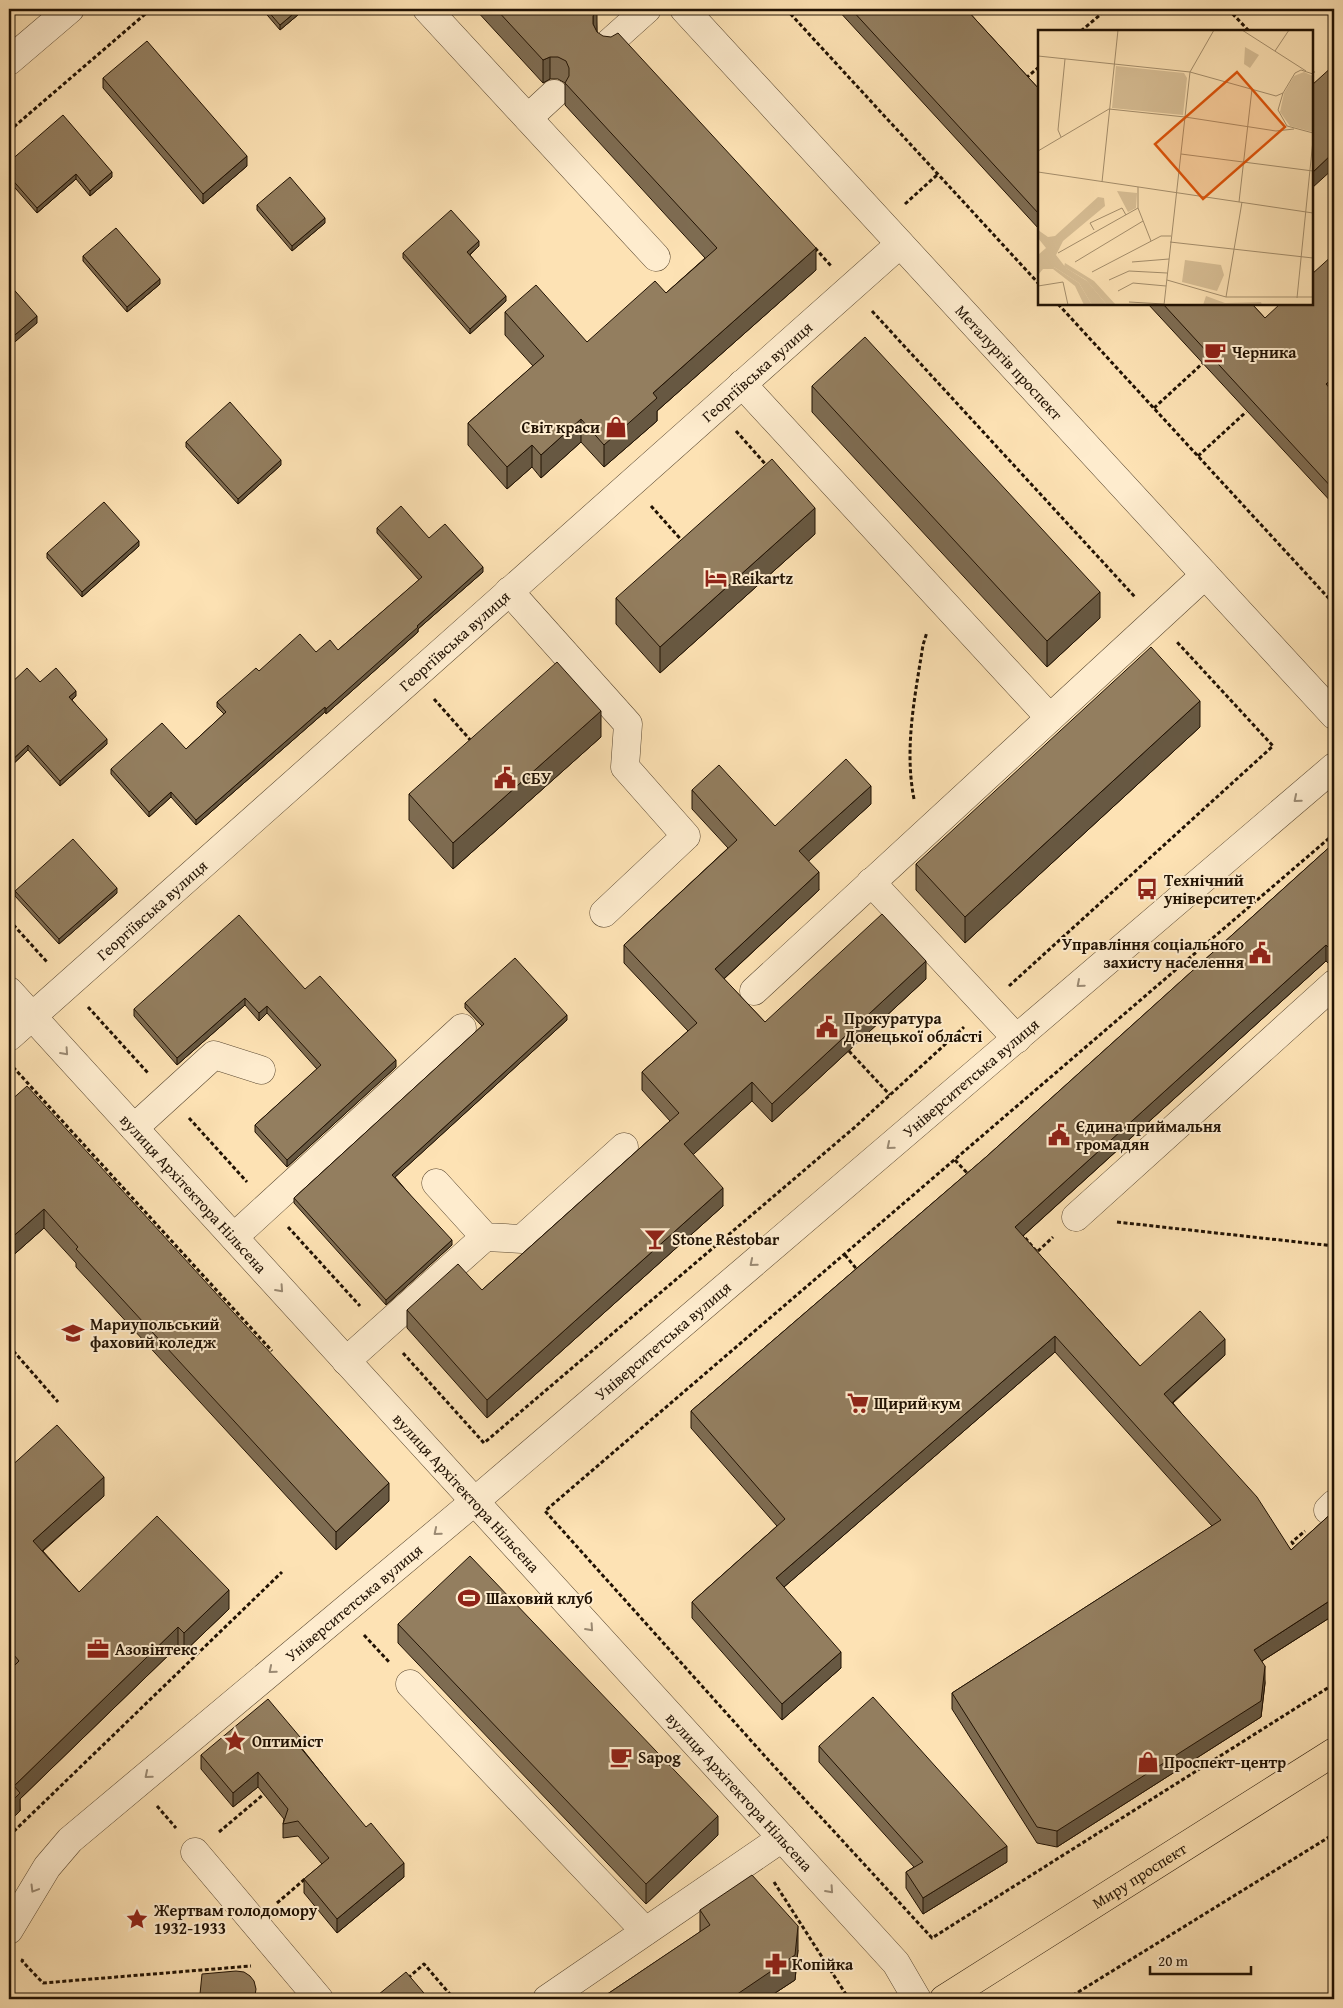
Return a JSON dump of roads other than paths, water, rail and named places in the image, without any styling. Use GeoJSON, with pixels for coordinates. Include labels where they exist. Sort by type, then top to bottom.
{"type":"FeatureCollection","features":[{"type":"Feature","properties":{"kind":"main road","name":"Миру проспект"},"geometry":{"type":"LineString","coordinates":[[944,1999],[1334,1752]]}},
{"type":"Feature","properties":{"kind":"street"},"geometry":{"type":"LineString","coordinates":[[9,61],[70,9]]}},
{"type":"Feature","properties":{"kind":"street"},"geometry":{"type":"LineString","coordinates":[[427,9],[656,257]]}},
{"type":"Feature","properties":{"kind":"street"},"geometry":{"type":"LineString","coordinates":[[608,44],[647,9]]}},
{"type":"Feature","properties":{"kind":"street","name":"Металургів проспект"},"geometry":{"type":"LineString","coordinates":[[684,9],[1334,715]]}},
{"type":"Feature","properties":{"kind":"street"},"geometry":{"type":"LineString","coordinates":[[528,118],[554,94]]}},
{"type":"Feature","properties":{"kind":"street","name":"Георгіївська вулиця"},"geometry":{"type":"LineString","coordinates":[[9,1037],[900,244]]}},
{"type":"Feature","properties":{"kind":"street"},"geometry":{"type":"LineString","coordinates":[[742,384],[1050,718]]}},
{"type":"Feature","properties":{"kind":"street"},"geometry":{"type":"LineString","coordinates":[[754,991],[1205,575]]}},
{"type":"Feature","properties":{"kind":"street"},"geometry":{"type":"LineString","coordinates":[[509,591],[628,724],[625,767],[686,836],[604,913]]}},
{"type":"Feature","properties":{"kind":"street","name":"Університетська вулиця"},"geometry":{"type":"LineString","coordinates":[[9,1930],[47,1867],[70,1840],[475,1501],[1334,767]]}},
{"type":"Feature","properties":{"kind":"street"},"geometry":{"type":"LineString","coordinates":[[871,882],[1017,1039]]}},
{"type":"Feature","properties":{"kind":"street","name":"вулиця Архітектора Нільсена"},"geometry":{"type":"LineString","coordinates":[[9,991],[896,1963],[917,1999]]}},
{"type":"Feature","properties":{"kind":"street"},"geometry":{"type":"LineString","coordinates":[[1076,1217],[1331,994]]}},
{"type":"Feature","properties":{"kind":"street"},"geometry":{"type":"LineString","coordinates":[[234,1238],[462,1028]]}},
{"type":"Feature","properties":{"kind":"street"},"geometry":{"type":"LineString","coordinates":[[134,1128],[214,1055],[261,1070]]}},
{"type":"Feature","properties":{"kind":"street"},"geometry":{"type":"LineString","coordinates":[[436,1183],[485,1236],[522,1239],[624,1147]]}},
{"type":"Feature","properties":{"kind":"street"},"geometry":{"type":"LineString","coordinates":[[346,1361],[485,1236]]}},
{"type":"Feature","properties":{"kind":"street"},"geometry":{"type":"LineString","coordinates":[[410,1684],[646,1932]]}},
{"type":"Feature","properties":{"kind":"street"},"geometry":{"type":"LineString","coordinates":[[547,1999],[782,1838]]}},
{"type":"Feature","properties":{"kind":"street"},"geometry":{"type":"LineString","coordinates":[[195,1852],[319,1999]]}},
{"type":"Feature","properties":{"kind":"place","name":"Черника"},"geometry":{"type":"Point","coordinates":[1215,352]}},
{"type":"Feature","properties":{"kind":"place","name":"Свiт краси"},"geometry":{"type":"Point","coordinates":[616,427]}},
{"type":"Feature","properties":{"kind":"place","name":"Reikartz"},"geometry":{"type":"Point","coordinates":[716,578]}},
{"type":"Feature","properties":{"kind":"place","name":"СБУ"},"geometry":{"type":"Point","coordinates":[505,778]}},
{"type":"Feature","properties":{"kind":"place","name":"Технічний університет"},"geometry":{"type":"Point","coordinates":[1147,889]}},
{"type":"Feature","properties":{"kind":"place","name":"Управління соціального захисту населення"},"geometry":{"type":"Point","coordinates":[1260,953]}},
{"type":"Feature","properties":{"kind":"place","name":"Прокуратура Донецької області"},"geometry":{"type":"Point","coordinates":[827,1027]}},
{"type":"Feature","properties":{"kind":"place","name":"Єдина приймальня громадян"},"geometry":{"type":"Point","coordinates":[1059,1135]}},
{"type":"Feature","properties":{"kind":"place","name":"Stone Restobar"},"geometry":{"type":"Point","coordinates":[655,1239]}},
{"type":"Feature","properties":{"kind":"place","name":"Мариупольський фаховий коледж"},"geometry":{"type":"Point","coordinates":[73,1333]}},
{"type":"Feature","properties":{"kind":"place","name":"Щирий кум"},"geometry":{"type":"Point","coordinates":[858,1403]}},
{"type":"Feature","properties":{"kind":"place","name":"Шаховий клуб"},"geometry":{"type":"Point","coordinates":[469,1598]}},
{"type":"Feature","properties":{"kind":"place","name":"Азовінтекс"},"geometry":{"type":"Point","coordinates":[98,1649]}},
{"type":"Feature","properties":{"kind":"place","name":"Оптиміст"},"geometry":{"type":"Point","coordinates":[235,1741]}},
{"type":"Feature","properties":{"kind":"place","name":"Sapog"},"geometry":{"type":"Point","coordinates":[621,1757]}},
{"type":"Feature","properties":{"kind":"place","name":"Проспект-центр"},"geometry":{"type":"Point","coordinates":[1148,1762]}},
{"type":"Feature","properties":{"kind":"place","name":"Жертвам голодомору 1932-1933"},"geometry":{"type":"Point","coordinates":[137,1919]}},
{"type":"Feature","properties":{"kind":"place","name":"Копійка"},"geometry":{"type":"Point","coordinates":[776,1964]}}]}
